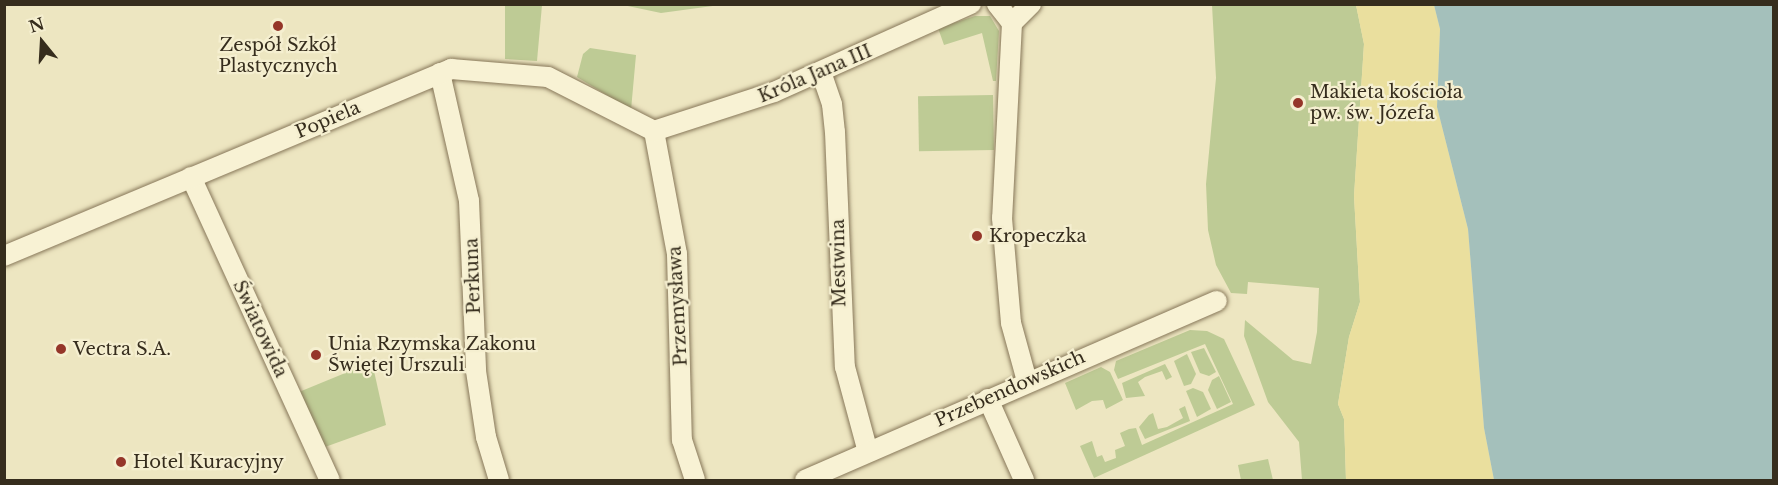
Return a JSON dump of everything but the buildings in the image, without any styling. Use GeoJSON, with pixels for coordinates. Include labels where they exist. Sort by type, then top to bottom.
{"type":"FeatureCollection","features":[{"type":"Feature","properties":{"kind":"street","name":"Króla Jana III"},"geometry":{"type":"LineString","coordinates":[[654,131],[736,106],[821,72],[971,4]]}},
{"type":"Feature","properties":{"kind":"street"},"geometry":{"type":"LineString","coordinates":[[997,4],[1012,23],[1002,218],[1011,323],[1026,381]]}},
{"type":"Feature","properties":{"kind":"street"},"geometry":{"type":"LineString","coordinates":[[1012,23],[1031,4]]}},
{"type":"Feature","properties":{"kind":"street","name":"Popiela"},"geometry":{"type":"LineString","coordinates":[[4,256],[440,73],[460,69],[548,77],[654,131]]}},
{"type":"Feature","properties":{"kind":"street","name":"Mestwina"},"geometry":{"type":"LineString","coordinates":[[821,72],[832,104],[835,132],[845,367],[868,452]]}},
{"type":"Feature","properties":{"kind":"street","name":"Perkuna"},"geometry":{"type":"LineString","coordinates":[[440,73],[470,201],[476,371],[486,437],[499,480]]}},
{"type":"Feature","properties":{"kind":"street","name":"Przemysława"},"geometry":{"type":"LineString","coordinates":[[654,131],[677,254],[682,440],[695,480]]}},
{"type":"Feature","properties":{"kind":"street","name":"Światowida"},"geometry":{"type":"LineString","coordinates":[[191,177],[330,480]]}},
{"type":"Feature","properties":{"kind":"street","name":"Przebendowskich"},"geometry":{"type":"LineString","coordinates":[[805,480],[1026,381],[1217,301]]}},
{"type":"Feature","properties":{"kind":"street"},"geometry":{"type":"LineString","coordinates":[[988,399],[1024,480]]}},
{"type":"Feature","properties":{"kind":"green space"},"geometry":{"type":"Polygon","coordinates":[[[505,5],[542,5],[537,61],[505,59],[505,5]]]}},
{"type":"Feature","properties":{"kind":"green space"},"geometry":{"type":"Polygon","coordinates":[[[623,5],[720,5],[661,13],[623,5]]]}},
{"type":"Feature","properties":{"kind":"green space"},"geometry":{"type":"Polygon","coordinates":[[[1212,5],[1356,5],[1364,44],[1354,196],[1360,302],[1349,337],[1338,404],[1344,419],[1346,480],[1302,480],[1299,442],[1268,402],[1244,336],[1245,320],[1293,360],[1311,364],[1317,332],[1319,288],[1248,282],[1247,294],[1231,293],[1216,265],[1208,230],[1206,184],[1216,78],[1212,5]]]}},
{"type":"Feature","properties":{"kind":"green space"},"geometry":{"type":"Polygon","coordinates":[[[975,16],[990,16],[999,31],[996,81],[993,81],[982,33],[944,45],[938,28],[975,16]]]}},
{"type":"Feature","properties":{"kind":"green space"},"geometry":{"type":"Polygon","coordinates":[[[590,48],[636,55],[631,110],[577,77],[583,54],[590,48]]]}},
{"type":"Feature","properties":{"kind":"green space"},"geometry":{"type":"Polygon","coordinates":[[[993,95],[994,150],[919,151],[918,96],[993,95]]]}},
{"type":"Feature","properties":{"kind":"green space"},"geometry":{"type":"Polygon","coordinates":[[[1190,330],[1207,331],[1224,339],[1255,405],[1094,478],[1080,446],[1092,441],[1097,457],[1102,455],[1105,462],[1116,458],[1115,450],[1125,446],[1120,433],[1136,428],[1142,445],[1233,404],[1205,344],[1118,379],[1114,370],[1116,361],[1190,330]]]}},
{"type":"Feature","properties":{"kind":"green space"},"geometry":{"type":"Polygon","coordinates":[[[1204,348],[1216,372],[1209,376],[1200,373],[1191,352],[1204,348]]]}},
{"type":"Feature","properties":{"kind":"green space"},"geometry":{"type":"Polygon","coordinates":[[[1187,354],[1196,374],[1191,384],[1184,386],[1174,361],[1187,354]]]}},
{"type":"Feature","properties":{"kind":"green space"},"geometry":{"type":"Polygon","coordinates":[[[372,362],[386,425],[325,447],[299,392],[372,362]]]}},
{"type":"Feature","properties":{"kind":"green space"},"geometry":{"type":"Polygon","coordinates":[[[1165,364],[1172,377],[1166,380],[1162,371],[1145,377],[1138,382],[1145,396],[1126,398],[1122,383],[1165,364]]]}},
{"type":"Feature","properties":{"kind":"green space"},"geometry":{"type":"Polygon","coordinates":[[[1101,367],[1110,372],[1123,400],[1106,409],[1103,400],[1092,401],[1076,410],[1065,383],[1101,367]]]}},
{"type":"Feature","properties":{"kind":"green space"},"geometry":{"type":"Polygon","coordinates":[[[1219,376],[1231,402],[1217,409],[1208,390],[1212,380],[1219,376]]]}},
{"type":"Feature","properties":{"kind":"green space"},"geometry":{"type":"Polygon","coordinates":[[[1193,388],[1203,392],[1211,409],[1197,417],[1186,391],[1193,388]]]}},
{"type":"Feature","properties":{"kind":"green space"},"geometry":{"type":"Polygon","coordinates":[[[1185,406],[1190,421],[1145,439],[1139,427],[1149,415],[1153,413],[1158,429],[1167,427],[1183,418],[1179,409],[1185,406]]]}},
{"type":"Feature","properties":{"kind":"green space"},"geometry":{"type":"Polygon","coordinates":[[[1268,459],[1273,480],[1241,480],[1238,465],[1268,459]]]}},
{"type":"Feature","properties":{"kind":"sand"},"geometry":{"type":"Polygon","coordinates":[[[1356,5],[1434,5],[1440,29],[1437,107],[1468,229],[1484,428],[1494,480],[1346,480],[1344,419],[1338,404],[1349,337],[1360,302],[1354,196],[1364,44],[1356,5]]]}},
{"type":"Feature","properties":{"kind":"water"},"geometry":{"type":"Polygon","coordinates":[[[1434,5],[1773,5],[1773,480],[1494,480],[1484,428],[1468,229],[1437,107],[1440,29],[1434,5]]]}},
{"type":"Feature","properties":{"kind":"place","name":"Zespół Szkół Plastycznych"},"geometry":{"type":"Point","coordinates":[278,26]}},
{"type":"Feature","properties":{"kind":"place","name":"Makieta kościoła pw. św. Józefa"},"geometry":{"type":"Point","coordinates":[1298,103]}},
{"type":"Feature","properties":{"kind":"place","name":"Kropeczka"},"geometry":{"type":"Point","coordinates":[977,236]}},
{"type":"Feature","properties":{"kind":"place","name":"Vectra S.A."},"geometry":{"type":"Point","coordinates":[61,349]}},
{"type":"Feature","properties":{"kind":"place","name":"Unia Rzymska Zakonu Świętej Urszuli"},"geometry":{"type":"Point","coordinates":[316,355]}},
{"type":"Feature","properties":{"kind":"place","name":"Hotel Kuracyjny"},"geometry":{"type":"Point","coordinates":[121,462]}}]}
